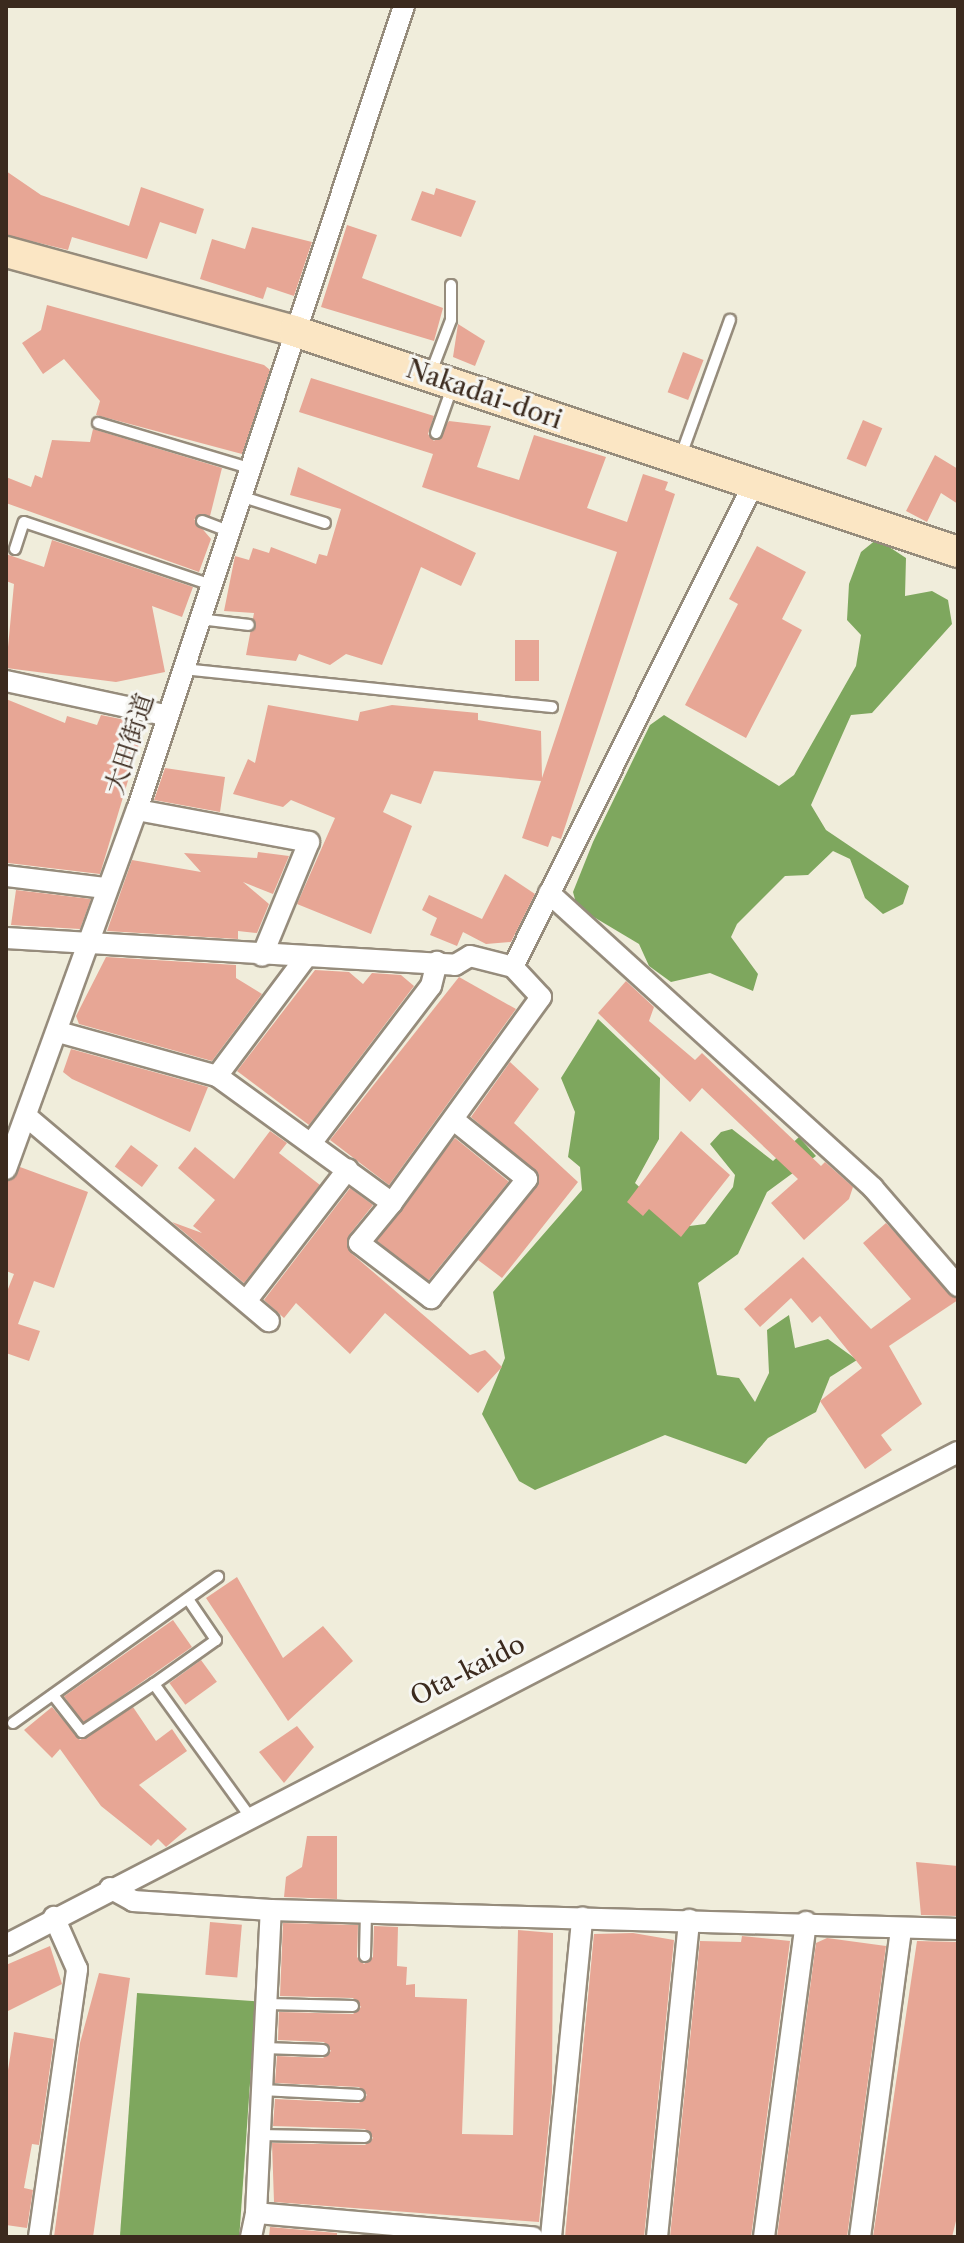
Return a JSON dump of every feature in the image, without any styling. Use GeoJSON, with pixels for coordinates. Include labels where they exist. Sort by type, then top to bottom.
{"type":"FeatureCollection","features":[{"type":"Feature","properties":{"kind":"street","name":"大田街道"},"geometry":{"type":"LineString","coordinates":[[6,1169],[58,1032],[105,888],[137,810],[165,715],[404,6]]}},
{"type":"Feature","properties":{"kind":"street","name":"Nakadai-dori"},"geometry":{"type":"LineString","coordinates":[[6,252],[294,331],[958,552]]}},
{"type":"Feature","properties":{"kind":"street"},"geometry":{"type":"LineString","coordinates":[[513,967],[753,485]]}},
{"type":"Feature","properties":{"kind":"street"},"geometry":{"type":"LineString","coordinates":[[6,681],[165,715]]}},
{"type":"Feature","properties":{"kind":"street"},"geometry":{"type":"LineString","coordinates":[[137,810],[309,842],[262,956]]}},
{"type":"Feature","properties":{"kind":"street"},"geometry":{"type":"LineString","coordinates":[[6,876],[105,888]]}},
{"type":"Feature","properties":{"kind":"street"},"geometry":{"type":"LineString","coordinates":[[549,893],[873,1188],[958,1286]]}},
{"type":"Feature","properties":{"kind":"street"},"geometry":{"type":"LineString","coordinates":[[6,938],[262,956],[455,965],[470,956],[513,967],[541,997],[454,1120],[359,1243],[431,1298],[527,1179],[454,1120]]}},
{"type":"Feature","properties":{"kind":"street"},"geometry":{"type":"LineString","coordinates":[[217,1076],[306,957]]}},
{"type":"Feature","properties":{"kind":"street"},"geometry":{"type":"LineString","coordinates":[[312,1142],[431,986],[437,962]]}},
{"type":"Feature","properties":{"kind":"street"},"geometry":{"type":"LineString","coordinates":[[58,1032],[217,1076],[392,1203]]}},
{"type":"Feature","properties":{"kind":"street"},"geometry":{"type":"LineString","coordinates":[[26,1116],[269,1321]]}},
{"type":"Feature","properties":{"kind":"street"},"geometry":{"type":"LineString","coordinates":[[247,1300],[348,1169]]}},
{"type":"Feature","properties":{"kind":"street","name":"Ota-kaido"},"geometry":{"type":"LineString","coordinates":[[6,1945],[248,1814],[958,1452]]}},
{"type":"Feature","properties":{"kind":"street"},"geometry":{"type":"LineString","coordinates":[[110,1888],[133,1901],[271,1910],[806,1922],[901,1929],[958,1929]]}},
{"type":"Feature","properties":{"kind":"street"},"geometry":{"type":"LineString","coordinates":[[251,2237],[256,2213],[271,1910]]}},
{"type":"Feature","properties":{"kind":"street"},"geometry":{"type":"LineString","coordinates":[[39,2237],[77,1969],[54,1917]]}},
{"type":"Feature","properties":{"kind":"street"},"geometry":{"type":"LineString","coordinates":[[551,2237],[582,1918]]}},
{"type":"Feature","properties":{"kind":"street"},"geometry":{"type":"LineString","coordinates":[[657,2237],[689,1920]]}},
{"type":"Feature","properties":{"kind":"street"},"geometry":{"type":"LineString","coordinates":[[764,2237],[806,1922]]}},
{"type":"Feature","properties":{"kind":"street"},"geometry":{"type":"LineString","coordinates":[[860,2237],[901,1929]]}},
{"type":"Feature","properties":{"kind":"street"},"geometry":{"type":"LineString","coordinates":[[256,2213],[533,2237]]}},
{"type":"Feature","properties":{"kind":"lane"},"geometry":{"type":"LineString","coordinates":[[436,433],[451,320],[451,285]]}},
{"type":"Feature","properties":{"kind":"lane"},"geometry":{"type":"LineString","coordinates":[[680,460],[730,320]]}},
{"type":"Feature","properties":{"kind":"lane"},"geometry":{"type":"LineString","coordinates":[[98,423],[249,468]]}},
{"type":"Feature","properties":{"kind":"lane"},"geometry":{"type":"LineString","coordinates":[[240,496],[325,523]]}},
{"type":"Feature","properties":{"kind":"lane"},"geometry":{"type":"LineString","coordinates":[[202,521],[228,531]]}},
{"type":"Feature","properties":{"kind":"lane"},"geometry":{"type":"LineString","coordinates":[[15,549],[24,522],[211,585]]}},
{"type":"Feature","properties":{"kind":"lane"},"geometry":{"type":"LineString","coordinates":[[199,619],[249,625]]}},
{"type":"Feature","properties":{"kind":"lane"},"geometry":{"type":"LineString","coordinates":[[183,669],[552,707]]}},
{"type":"Feature","properties":{"kind":"lane"},"geometry":{"type":"LineString","coordinates":[[13,1723],[218,1577]]}},
{"type":"Feature","properties":{"kind":"lane"},"geometry":{"type":"LineString","coordinates":[[53,1695],[82,1732],[216,1640],[188,1599]]}},
{"type":"Feature","properties":{"kind":"lane"},"geometry":{"type":"LineString","coordinates":[[154,1684],[248,1814]]}},
{"type":"Feature","properties":{"kind":"lane"},"geometry":{"type":"LineString","coordinates":[[365,1956],[366,1911]]}},
{"type":"Feature","properties":{"kind":"lane"},"geometry":{"type":"LineString","coordinates":[[266,2004],[353,2006]]}},
{"type":"Feature","properties":{"kind":"lane"},"geometry":{"type":"LineString","coordinates":[[264,2048],[323,2050]]}},
{"type":"Feature","properties":{"kind":"lane"},"geometry":{"type":"LineString","coordinates":[[262,2090],[359,2095]]}},
{"type":"Feature","properties":{"kind":"lane"},"geometry":{"type":"LineString","coordinates":[[260,2135],[365,2137]]}},
{"type":"Feature","properties":{"kind":"green space"},"geometry":{"type":"Polygon","coordinates":[[[877,539],[906,558],[905,596],[932,591],[948,600],[952,624],[872,713],[851,715],[811,805],[826,830],[909,886],[903,904],[883,914],[865,898],[850,859],[833,851],[808,875],[785,876],[737,924],[731,937],[758,974],[753,991],[710,973],[671,982],[649,966],[639,944],[577,907],[573,892],[593,842],[650,725],[664,715],[779,786],[794,775],[856,666],[861,635],[847,620],[849,584],[861,552],[877,539]]]}},
{"type":"Feature","properties":{"kind":"green space"},"geometry":{"type":"Polygon","coordinates":[[[598,1019],[660,1078],[659,1139],[635,1183],[682,1227],[705,1224],[733,1187],[735,1175],[710,1144],[721,1132],[732,1129],[773,1161],[799,1137],[816,1156],[767,1192],[738,1254],[698,1283],[717,1375],[739,1378],[755,1402],[769,1373],[767,1330],[789,1315],[795,1348],[828,1339],[857,1360],[830,1377],[816,1412],[768,1438],[746,1464],[665,1435],[535,1490],[519,1481],[482,1414],[505,1358],[493,1292],[582,1190],[580,1167],[568,1157],[575,1112],[561,1078],[598,1019]]]}},
{"type":"Feature","properties":{"kind":"green space"},"geometry":{"type":"Polygon","coordinates":[[[137,1993],[256,2001],[239,2237],[120,2237],[137,1993]]]}},
{"type":"Feature","properties":{"kind":"building"},"geometry":{"type":"Polygon","coordinates":[[[6,171],[41,195],[129,226],[141,187],[204,209],[196,234],[160,222],[147,259],[72,237],[68,250],[6,235],[6,171]]]}},
{"type":"Feature","properties":{"kind":"building"},"geometry":{"type":"Polygon","coordinates":[[[436,188],[476,201],[461,237],[411,220],[422,191],[434,195],[436,188]]]}},
{"type":"Feature","properties":{"kind":"building"},"geometry":{"type":"Polygon","coordinates":[[[347,225],[377,235],[362,278],[443,308],[434,341],[321,307],[347,225]]]}},
{"type":"Feature","properties":{"kind":"building"},"geometry":{"type":"Polygon","coordinates":[[[252,227],[312,242],[294,296],[267,287],[263,299],[200,279],[212,239],[245,249],[252,227]]]}},
{"type":"Feature","properties":{"kind":"building"},"geometry":{"type":"Polygon","coordinates":[[[47,305],[264,365],[270,370],[242,454],[96,415],[100,401],[64,359],[43,374],[22,343],[41,330],[47,305]]]}},
{"type":"Feature","properties":{"kind":"building"},"geometry":{"type":"Polygon","coordinates":[[[458,324],[485,341],[475,366],[453,357],[458,324]]]}},
{"type":"Feature","properties":{"kind":"building"},"geometry":{"type":"Polygon","coordinates":[[[683,352],[704,360],[688,400],[668,392],[683,352]]]}},
{"type":"Feature","properties":{"kind":"building"},"geometry":{"type":"Polygon","coordinates":[[[311,378],[434,416],[428,434],[434,441],[449,421],[491,426],[477,467],[519,480],[534,435],[606,457],[587,508],[627,522],[643,474],[668,482],[665,490],[675,494],[561,839],[552,836],[548,847],[522,838],[541,781],[434,771],[421,804],[391,794],[383,812],[412,826],[371,934],[297,904],[335,818],[291,800],[283,807],[233,794],[248,759],[255,763],[268,705],[358,721],[360,712],[392,705],[478,713],[478,720],[541,731],[542,778],[617,552],[422,487],[433,454],[299,412],[311,378]]]}},
{"type":"Feature","properties":{"kind":"building"},"geometry":{"type":"Polygon","coordinates":[[[863,420],[882,428],[866,467],[847,459],[863,420]]]}},
{"type":"Feature","properties":{"kind":"building"},"geometry":{"type":"Polygon","coordinates":[[[93,429],[222,468],[210,516],[194,519],[211,539],[199,572],[6,503],[6,477],[31,487],[35,475],[42,478],[52,440],[90,442],[93,429]]]}},
{"type":"Feature","properties":{"kind":"building"},"geometry":{"type":"Polygon","coordinates":[[[935,455],[958,469],[958,504],[941,493],[927,522],[906,511],[935,455]]]}},
{"type":"Feature","properties":{"kind":"building"},"geometry":{"type":"Polygon","coordinates":[[[298,467],[476,553],[461,586],[421,567],[382,665],[346,654],[330,665],[299,654],[296,661],[246,655],[254,613],[224,611],[235,556],[249,560],[253,548],[269,553],[271,547],[316,564],[319,554],[327,556],[341,509],[290,495],[298,467]]]}},
{"type":"Feature","properties":{"kind":"building"},"geometry":{"type":"Polygon","coordinates":[[[52,540],[193,587],[182,617],[152,606],[165,672],[116,682],[6,668],[14,584],[6,581],[6,554],[44,567],[52,540]]]}},
{"type":"Feature","properties":{"kind":"building"},"geometry":{"type":"Polygon","coordinates":[[[757,546],[806,572],[782,619],[802,630],[746,738],[685,705],[738,604],[729,599],[757,546]]]}},
{"type":"Feature","properties":{"kind":"building"},"geometry":{"type":"Polygon","coordinates":[[[515,640],[539,640],[539,681],[515,681],[515,640]]]}},
{"type":"Feature","properties":{"kind":"building"},"geometry":{"type":"Polygon","coordinates":[[[6,699],[65,723],[67,716],[97,725],[101,715],[145,724],[100,874],[8,863],[6,699]]]}},
{"type":"Feature","properties":{"kind":"building"},"geometry":{"type":"Polygon","coordinates":[[[165,768],[225,777],[220,812],[154,800],[165,768]]]}},
{"type":"Feature","properties":{"kind":"building"},"geometry":{"type":"Polygon","coordinates":[[[258,852],[289,856],[273,894],[243,882],[269,904],[257,933],[238,931],[238,939],[107,931],[132,860],[201,872],[184,853],[257,858],[258,852]]]}},
{"type":"Feature","properties":{"kind":"building"},"geometry":{"type":"Polygon","coordinates":[[[505,874],[535,894],[511,942],[486,944],[463,932],[457,946],[430,935],[437,918],[422,910],[429,895],[482,919],[505,874]]]}},
{"type":"Feature","properties":{"kind":"building"},"geometry":{"type":"Polygon","coordinates":[[[16,890],[91,899],[80,929],[11,925],[16,890]]]}},
{"type":"Feature","properties":{"kind":"building"},"geometry":{"type":"Polygon","coordinates":[[[106,957],[236,965],[236,978],[262,994],[212,1061],[79,1024],[76,1016],[106,957]]]}},
{"type":"Feature","properties":{"kind":"building"},"geometry":{"type":"Polygon","coordinates":[[[315,970],[349,972],[363,984],[372,973],[401,975],[414,986],[309,1125],[237,1071],[315,970]]]}},
{"type":"Feature","properties":{"kind":"building"},"geometry":{"type":"Polygon","coordinates":[[[459,977],[516,1009],[389,1185],[330,1140],[459,977]]]}},
{"type":"Feature","properties":{"kind":"building"},"geometry":{"type":"Polygon","coordinates":[[[626,981],[654,1007],[649,1021],[695,1060],[702,1053],[821,1166],[825,1162],[853,1187],[849,1199],[804,1240],[771,1203],[798,1179],[702,1088],[690,1102],[598,1013],[626,981]]]}},
{"type":"Feature","properties":{"kind":"building"},"geometry":{"type":"Polygon","coordinates":[[[71,1049],[208,1087],[190,1132],[72,1079],[63,1072],[71,1049]]]}},
{"type":"Feature","properties":{"kind":"building"},"geometry":{"type":"Polygon","coordinates":[[[510,1062],[539,1089],[514,1123],[578,1182],[502,1278],[478,1260],[539,1175],[471,1117],[510,1062]]]}},
{"type":"Feature","properties":{"kind":"building"},"geometry":{"type":"Polygon","coordinates":[[[270,1131],[287,1143],[279,1153],[320,1185],[244,1283],[172,1222],[202,1233],[193,1226],[215,1200],[178,1168],[195,1147],[234,1179],[270,1131]]]}},
{"type":"Feature","properties":{"kind":"building"},"geometry":{"type":"Polygon","coordinates":[[[681,1131],[730,1175],[681,1237],[649,1209],[643,1216],[627,1202],[681,1131]]]}},
{"type":"Feature","properties":{"kind":"building"},"geometry":{"type":"Polygon","coordinates":[[[455,1138],[509,1181],[427,1282],[374,1238],[455,1138]]]}},
{"type":"Feature","properties":{"kind":"building"},"geometry":{"type":"Polygon","coordinates":[[[131,1145],[158,1165],[142,1187],[115,1167],[131,1145]]]}},
{"type":"Feature","properties":{"kind":"building"},"geometry":{"type":"Polygon","coordinates":[[[20,1167],[88,1192],[54,1288],[34,1281],[18,1324],[40,1331],[29,1361],[6,1353],[6,1294],[14,1274],[6,1271],[6,1182],[20,1167]]]}},
{"type":"Feature","properties":{"kind":"building"},"geometry":{"type":"Polygon","coordinates":[[[350,1188],[373,1205],[349,1235],[351,1253],[470,1355],[485,1350],[502,1367],[478,1393],[385,1313],[350,1354],[296,1303],[284,1318],[264,1300],[350,1188]]]}},
{"type":"Feature","properties":{"kind":"building"},"geometry":{"type":"Polygon","coordinates":[[[886,1223],[958,1300],[889,1346],[922,1404],[881,1435],[892,1450],[865,1469],[820,1401],[862,1368],[820,1316],[812,1323],[791,1298],[760,1327],[744,1309],[803,1257],[871,1329],[911,1299],[863,1243],[886,1223]]]}},
{"type":"Feature","properties":{"kind":"building"},"geometry":{"type":"Polygon","coordinates":[[[237,1577],[283,1658],[323,1626],[353,1661],[288,1721],[206,1598],[237,1577]]]}},
{"type":"Feature","properties":{"kind":"building"},"geometry":{"type":"Polygon","coordinates":[[[173,1620],[192,1647],[83,1723],[64,1696],[173,1620]]]}},
{"type":"Feature","properties":{"kind":"building"},"geometry":{"type":"Polygon","coordinates":[[[201,1660],[217,1682],[185,1705],[169,1683],[201,1660]]]}},
{"type":"Feature","properties":{"kind":"building"},"geometry":{"type":"Polygon","coordinates":[[[52,1707],[80,1740],[133,1707],[156,1741],[172,1729],[187,1751],[139,1785],[187,1829],[166,1847],[158,1839],[151,1846],[101,1806],[60,1749],[52,1758],[24,1730],[52,1707]]]}},
{"type":"Feature","properties":{"kind":"building"},"geometry":{"type":"Polygon","coordinates":[[[297,1726],[314,1747],[284,1783],[259,1752],[297,1726]]]}},
{"type":"Feature","properties":{"kind":"building"},"geometry":{"type":"Polygon","coordinates":[[[307,1836],[337,1836],[337,1899],[284,1897],[286,1877],[302,1867],[307,1836]]]}},
{"type":"Feature","properties":{"kind":"building"},"geometry":{"type":"Polygon","coordinates":[[[916,1862],[958,1866],[958,1916],[921,1915],[916,1862]]]}},
{"type":"Feature","properties":{"kind":"building"},"geometry":{"type":"Polygon","coordinates":[[[210,1922],[242,1925],[237,1978],[205,1975],[210,1922]]]}},
{"type":"Feature","properties":{"kind":"building"},"geometry":{"type":"Polygon","coordinates":[[[283,1923],[358,1925],[357,1957],[364,1964],[373,1957],[374,1926],[398,1927],[397,1966],[407,1967],[406,1985],[415,1984],[415,1997],[467,1999],[462,2134],[513,2135],[518,1930],[553,1933],[552,2092],[539,2222],[274,2202],[272,2143],[365,2145],[373,2138],[365,2129],[273,2126],[275,2099],[359,2103],[367,2095],[359,2087],[275,2083],[277,2056],[323,2058],[331,2051],[324,2042],[278,2040],[279,2012],[353,2014],[361,2007],[353,1998],[280,1996],[283,1923]]]}},
{"type":"Feature","properties":{"kind":"building"},"geometry":{"type":"Polygon","coordinates":[[[633,1933],[674,1940],[644,2237],[565,2237],[594,1934],[633,1933]]]}},
{"type":"Feature","properties":{"kind":"building"},"geometry":{"type":"Polygon","coordinates":[[[742,1936],[790,1941],[751,2237],[670,2237],[700,1941],[741,1942],[742,1936]]]}},
{"type":"Feature","properties":{"kind":"building"},"geometry":{"type":"Polygon","coordinates":[[[827,1938],[886,1946],[847,2237],[777,2237],[816,1943],[827,1938]]]}},
{"type":"Feature","properties":{"kind":"building"},"geometry":{"type":"Polygon","coordinates":[[[917,1941],[958,1942],[956,2221],[952,2237],[873,2237],[917,1941]]]}},
{"type":"Feature","properties":{"kind":"building"},"geometry":{"type":"Polygon","coordinates":[[[50,1946],[62,1984],[6,2012],[6,1965],[50,1946]]]}},
{"type":"Feature","properties":{"kind":"building"},"geometry":{"type":"Polygon","coordinates":[[[99,1973],[130,1978],[93,2237],[54,2237],[80,2043],[99,1973]]]}},
{"type":"Feature","properties":{"kind":"building"},"geometry":{"type":"Polygon","coordinates":[[[14,2032],[54,2039],[39,2145],[32,2144],[24,2188],[33,2190],[27,2228],[6,2225],[6,2083],[14,2032]]]}},
{"type":"Feature","properties":{"kind":"building"},"geometry":{"type":"Polygon","coordinates":[[[270,2227],[337,2233],[337,2237],[269,2237],[270,2227]]]}}]}
